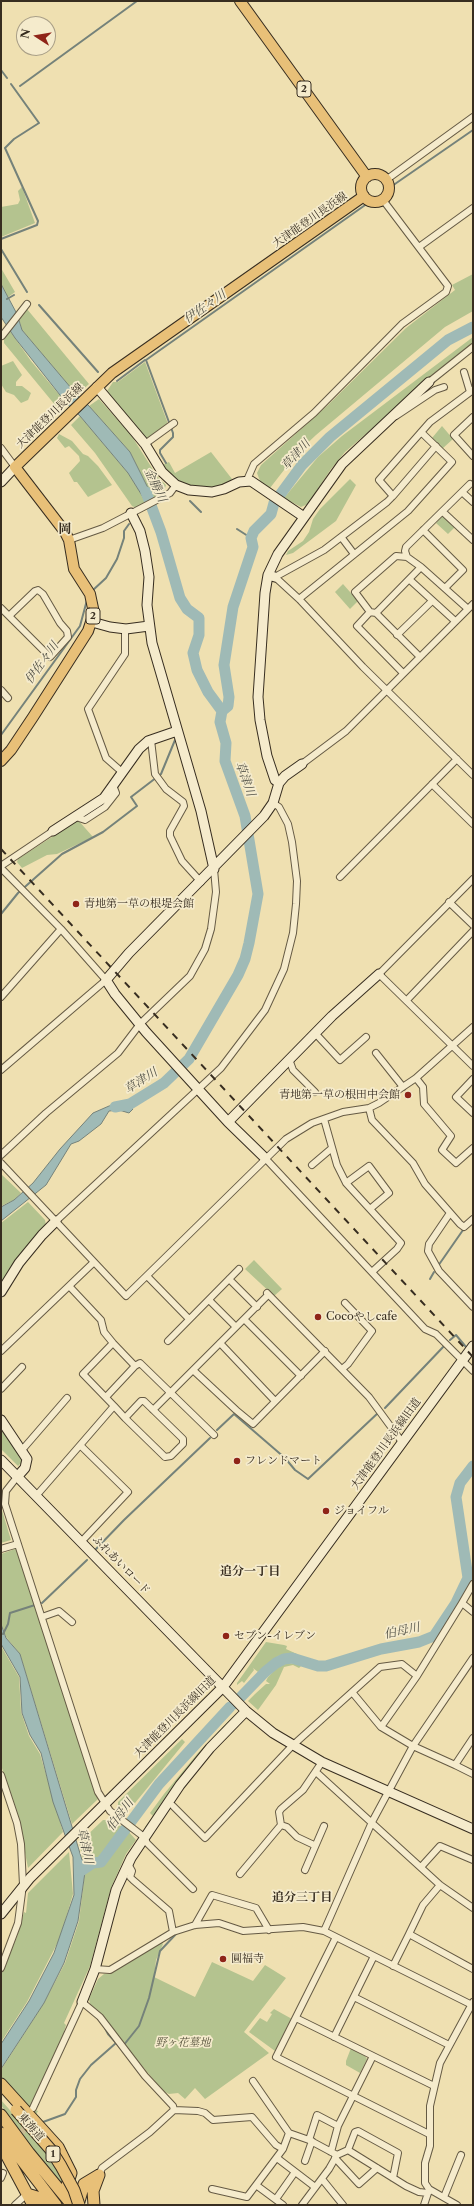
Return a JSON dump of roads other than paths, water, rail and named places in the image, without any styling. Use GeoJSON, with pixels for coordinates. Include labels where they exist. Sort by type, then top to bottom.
{"type":"FeatureCollection","features":[{"type":"Feature","properties":{"kind":"highway"},"geometry":{"type":"LineString","coordinates":[[1,2084],[28,2108],[58,2147],[69,2168],[70,2178],[65,2188],[64,2195]]}},
{"type":"Feature","properties":{"kind":"highway","name":"東海道"},"geometry":{"type":"LineString","coordinates":[[1,2094],[51,2150],[71,2184],[78,2205]]}},
{"type":"Feature","properties":{"kind":"highway","name":"1"},"geometry":{"type":"LineString","coordinates":[[1,2115],[5,2140],[33,2205]]}},
{"type":"Feature","properties":{"kind":"highway","name":"1"},"geometry":{"type":"LineString","coordinates":[[5,2140],[64,2195],[72,2205]]}},
{"type":"Feature","properties":{"kind":"highway","name":"1"},"geometry":{"type":"LineString","coordinates":[[5,2140],[56,2205]]}},
{"type":"Feature","properties":{"kind":"highway"},"geometry":{"type":"LineString","coordinates":[[78,2205],[84,2184],[99,2175]]}},
{"type":"Feature","properties":{"kind":"highway"},"geometry":{"type":"LineString","coordinates":[[94,2205],[93,2191],[99,2175]]}},
{"type":"Feature","properties":{"kind":"highway"},"geometry":{"type":"LineString","coordinates":[[99,2175],[99,2205]]}},
{"type":"Feature","properties":{"kind":"highway","name":"1"},"geometry":{"type":"LineString","coordinates":[[27,2194],[36,2197],[43,2205]]}},
{"type":"Feature","properties":{"kind":"main road","name":"2"},"geometry":{"type":"LineString","coordinates":[[240,1],[367,177]]}},
{"type":"Feature","properties":{"kind":"main road"},"geometry":{"type":"LineString","coordinates":[[367,177],[380,175],[386,180],[389,188],[383,200]]}},
{"type":"Feature","properties":{"kind":"main road","name":"大津能登川長浜線"},"geometry":{"type":"LineString","coordinates":[[367,177],[362,188],[364,196],[371,201],[383,200]]}},
{"type":"Feature","properties":{"kind":"main road","name":"大津能登川長浜線"},"geometry":{"type":"LineString","coordinates":[[15,467],[112,373],[364,196]]}},
{"type":"Feature","properties":{"kind":"main road","name":"2"},"geometry":{"type":"LineString","coordinates":[[1,761],[11,750],[34,717],[88,631],[92,622],[93,601],[74,569],[69,540],[62,526],[30,489],[15,467]]}},
{"type":"Feature","properties":{"kind":"street"},"geometry":{"type":"LineString","coordinates":[[386,180],[473,117]]}},
{"type":"Feature","properties":{"kind":"street"},"geometry":{"type":"LineString","coordinates":[[247,480],[254,464],[314,413],[402,324],[446,292],[448,286],[383,200]]}},
{"type":"Feature","properties":{"kind":"street"},"geometry":{"type":"LineString","coordinates":[[419,246],[473,208]]}},
{"type":"Feature","properties":{"kind":"street"},"geometry":{"type":"LineString","coordinates":[[2,336],[26,306]]}},
{"type":"Feature","properties":{"kind":"street"},"geometry":{"type":"LineString","coordinates":[[279,783],[275,780],[270,770],[265,751],[258,697],[271,576],[278,554],[351,454],[392,418],[429,382],[473,347]]}},
{"type":"Feature","properties":{"kind":"street"},"geometry":{"type":"LineString","coordinates":[[393,496],[379,480],[434,419],[472,391],[464,372]]}},
{"type":"Feature","properties":{"kind":"street"},"geometry":{"type":"LineString","coordinates":[[392,418],[404,412],[435,390],[444,388]]}},
{"type":"Feature","properties":{"kind":"street"},"geometry":{"type":"LineString","coordinates":[[94,390],[145,444],[162,472],[176,484],[190,490],[212,492],[247,480],[258,485],[304,517]]}},
{"type":"Feature","properties":{"kind":"street"},"geometry":{"type":"LineString","coordinates":[[473,417],[454,435],[473,456]]}},
{"type":"Feature","properties":{"kind":"street"},"geometry":{"type":"LineString","coordinates":[[145,444],[174,423]]}},
{"type":"Feature","properties":{"kind":"street"},"geometry":{"type":"LineString","coordinates":[[299,599],[408,511],[452,462],[421,432]]}},
{"type":"Feature","properties":{"kind":"street"},"geometry":{"type":"LineString","coordinates":[[271,576],[307,560],[342,538],[393,496],[436,446]]}},
{"type":"Feature","properties":{"kind":"street"},"geometry":{"type":"LineString","coordinates":[[1,448],[15,467],[1,482]]}},
{"type":"Feature","properties":{"kind":"street"},"geometry":{"type":"LineString","coordinates":[[69,540],[103,528],[166,495],[176,484]]}},
{"type":"Feature","properties":{"kind":"street"},"geometry":{"type":"LineString","coordinates":[[1,1070],[106,980],[129,953],[214,869],[271,806],[279,783],[285,776],[346,731],[471,606],[445,588],[408,557],[405,551],[406,547],[470,484]]}},
{"type":"Feature","properties":{"kind":"street"},"geometry":{"type":"LineString","coordinates":[[462,492],[473,502]]}},
{"type":"Feature","properties":{"kind":"street"},"geometry":{"type":"LineString","coordinates":[[1,1155],[46,1113],[118,1053],[140,1024],[190,976],[205,949],[214,914],[216,892],[214,869],[201,811],[152,643],[149,626],[149,577],[145,551],[133,512]]}},
{"type":"Feature","properties":{"kind":"street"},"geometry":{"type":"LineString","coordinates":[[443,512],[473,540]]}},
{"type":"Feature","properties":{"kind":"street"},"geometry":{"type":"LineString","coordinates":[[423,530],[462,570],[445,588]]}},
{"type":"Feature","properties":{"kind":"street"},"geometry":{"type":"LineString","coordinates":[[342,538],[354,554]]}},
{"type":"Feature","properties":{"kind":"street"},"geometry":{"type":"LineString","coordinates":[[408,557],[396,556],[355,592],[373,612],[420,657]]}},
{"type":"Feature","properties":{"kind":"street"},"geometry":{"type":"LineString","coordinates":[[403,673],[357,626],[410,580],[421,567]]}},
{"type":"Feature","properties":{"kind":"street"},"geometry":{"type":"LineString","coordinates":[[271,576],[299,599],[387,691],[473,775]]}},
{"type":"Feature","properties":{"kind":"street"},"geometry":{"type":"LineString","coordinates":[[410,580],[455,621]]}},
{"type":"Feature","properties":{"kind":"street"},"geometry":{"type":"LineString","coordinates":[[1,608],[9,616],[50,657],[68,637],[67,630],[60,623],[43,594],[38,590],[35,591],[9,616]]}},
{"type":"Feature","properties":{"kind":"street"},"geometry":{"type":"LineString","coordinates":[[397,635],[432,601]]}},
{"type":"Feature","properties":{"kind":"street"},"geometry":{"type":"LineString","coordinates":[[92,622],[125,629],[149,626]]}},
{"type":"Feature","properties":{"kind":"street"},"geometry":{"type":"LineString","coordinates":[[122,772],[106,758],[88,709],[125,654],[125,629]]}},
{"type":"Feature","properties":{"kind":"street"},"geometry":{"type":"LineString","coordinates":[[1,690],[8,698]]}},
{"type":"Feature","properties":{"kind":"street"},"geometry":{"type":"LineString","coordinates":[[177,731],[151,740],[134,754],[104,798],[76,817],[53,830],[1,867],[61,929],[106,980],[115,994],[146,1032],[198,1087],[228,1122],[265,1158],[373,1271],[425,1329],[436,1334],[473,1370]]}},
{"type":"Feature","properties":{"kind":"street"},"geometry":{"type":"LineString","coordinates":[[151,740],[155,774],[166,789],[183,802],[184,806],[170,831],[170,836],[182,861],[201,882]]}},
{"type":"Feature","properties":{"kind":"street"},"geometry":{"type":"LineString","coordinates":[[340,877],[457,759]]}},
{"type":"Feature","properties":{"kind":"street"},"geometry":{"type":"LineString","coordinates":[[432,784],[473,824]]}},
{"type":"Feature","properties":{"kind":"street"},"geometry":{"type":"LineString","coordinates":[[1,1292],[19,1263],[42,1235],[53,1218],[198,1087],[222,1068],[257,1023],[275,990],[290,948],[296,904],[295,862],[288,824],[279,807],[271,806]]}},
{"type":"Feature","properties":{"kind":"street"},"geometry":{"type":"LineString","coordinates":[[228,1122],[315,1033],[418,936],[449,902],[473,879]]}},
{"type":"Feature","properties":{"kind":"street"},"geometry":{"type":"LineString","coordinates":[[449,902],[473,925]]}},
{"type":"Feature","properties":{"kind":"street"},"geometry":{"type":"LineString","coordinates":[[1,997],[61,929]]}},
{"type":"Feature","properties":{"kind":"street"},"geometry":{"type":"LineString","coordinates":[[407,1000],[473,931]]}},
{"type":"Feature","properties":{"kind":"street"},"geometry":{"type":"LineString","coordinates":[[379,974],[473,1066]]}},
{"type":"Feature","properties":{"kind":"street"},"geometry":{"type":"LineString","coordinates":[[2,1164],[93,1263],[126,1296],[265,1158],[297,1130],[343,1112],[369,1108],[416,1078],[452,1044],[473,1027]]}},
{"type":"Feature","properties":{"kind":"street"},"geometry":{"type":"LineString","coordinates":[[315,1033],[340,1060],[366,1037]]}},
{"type":"Feature","properties":{"kind":"street"},"geometry":{"type":"LineString","coordinates":[[376,1053],[403,1087]]}},
{"type":"Feature","properties":{"kind":"street"},"geometry":{"type":"LineString","coordinates":[[289,1059],[293,1070],[315,1092]]}},
{"type":"Feature","properties":{"kind":"street"},"geometry":{"type":"LineString","coordinates":[[416,1078],[423,1087],[424,1104],[451,1136],[442,1150],[456,1163],[473,1148]]}},
{"type":"Feature","properties":{"kind":"street"},"geometry":{"type":"LineString","coordinates":[[473,1079],[456,1097],[473,1113]]}},
{"type":"Feature","properties":{"kind":"street"},"geometry":{"type":"LineString","coordinates":[[369,1108],[372,1120],[413,1163],[425,1184],[450,1213],[464,1227],[473,1219]]}},
{"type":"Feature","properties":{"kind":"street"},"geometry":{"type":"LineString","coordinates":[[324,1119],[338,1168],[346,1183],[401,1243],[373,1271]]}},
{"type":"Feature","properties":{"kind":"street"},"geometry":{"type":"LineString","coordinates":[[312,1165],[332,1148]]}},
{"type":"Feature","properties":{"kind":"street"},"geometry":{"type":"LineString","coordinates":[[346,1183],[369,1166],[389,1193],[370,1209]]}},
{"type":"Feature","properties":{"kind":"street"},"geometry":{"type":"LineString","coordinates":[[450,1213],[429,1244],[428,1251],[439,1271],[473,1307]]}},
{"type":"Feature","properties":{"kind":"street"},"geometry":{"type":"LineString","coordinates":[[1,1351],[70,1287],[93,1263]]}},
{"type":"Feature","properties":{"kind":"street"},"geometry":{"type":"LineString","coordinates":[[168,1341],[239,1269]]}},
{"type":"Feature","properties":{"kind":"street"},"geometry":{"type":"LineString","coordinates":[[147,1276],[189,1319]]}},
{"type":"Feature","properties":{"kind":"street"},"geometry":{"type":"LineString","coordinates":[[229,1279],[257,1307]]}},
{"type":"Feature","properties":{"kind":"street"},"geometry":{"type":"LineString","coordinates":[[70,1287],[101,1320],[104,1332],[136,1366]]}},
{"type":"Feature","properties":{"kind":"street"},"geometry":{"type":"LineString","coordinates":[[153,1410],[257,1307],[268,1294],[369,1397],[402,1442]]}},
{"type":"Feature","properties":{"kind":"street"},"geometry":{"type":"LineString","coordinates":[[209,1300],[236,1328]]}},
{"type":"Feature","properties":{"kind":"street"},"geometry":{"type":"LineString","coordinates":[[342,1369],[348,1364],[372,1331],[345,1303]]}},
{"type":"Feature","properties":{"kind":"street"},"geometry":{"type":"LineString","coordinates":[[244,1319],[301,1376]]}},
{"type":"Feature","properties":{"kind":"street"},"geometry":{"type":"LineString","coordinates":[[113,1342],[83,1374],[125,1418],[165,1456],[171,1456],[183,1444],[183,1439],[144,1402],[141,1402],[125,1418]]}},
{"type":"Feature","properties":{"kind":"street"},"geometry":{"type":"LineString","coordinates":[[220,1344],[275,1401]]}},
{"type":"Feature","properties":{"kind":"street","name":"大津能登川長浜線旧道"},"geometry":{"type":"LineString","coordinates":[[1,1914],[23,1885],[223,1687],[473,1346]]}},
{"type":"Feature","properties":{"kind":"street"},"geometry":{"type":"LineString","coordinates":[[193,1370],[251,1424],[325,1351]]}},
{"type":"Feature","properties":{"kind":"street"},"geometry":{"type":"LineString","coordinates":[[106,1397],[140,1363],[214,1434]]}},
{"type":"Feature","properties":{"kind":"street"},"geometry":{"type":"LineString","coordinates":[[1,1389],[22,1367]]}},
{"type":"Feature","properties":{"kind":"street"},"geometry":{"type":"LineString","coordinates":[[22,1450],[67,1398]]}},
{"type":"Feature","properties":{"kind":"street"},"geometry":{"type":"LineString","coordinates":[[36,1496],[81,1446],[114,1406]]}},
{"type":"Feature","properties":{"kind":"street"},"geometry":{"type":"LineString","coordinates":[[1,1420],[27,1459],[27,1464],[23,1472],[8,1486],[4,1497],[98,1792],[104,1805],[142,1835],[147,1843],[193,1889]]}},
{"type":"Feature","properties":{"kind":"street"},"geometry":{"type":"LineString","coordinates":[[81,1446],[128,1492],[81,1542]]}},
{"type":"Feature","properties":{"kind":"street","name":"ふれあいロード"},"geometry":{"type":"LineString","coordinates":[[1,1460],[245,1709],[292,1746],[322,1762],[473,1830]]}},
{"type":"Feature","properties":{"kind":"street"},"geometry":{"type":"LineString","coordinates":[[1,1549],[18,1544]]}},
{"type":"Feature","properties":{"kind":"street"},"geometry":{"type":"LineString","coordinates":[[381,1727],[417,1676],[473,1584]]}},
{"type":"Feature","properties":{"kind":"street"},"geometry":{"type":"LineString","coordinates":[[462,1603],[473,1612]]}},
{"type":"Feature","properties":{"kind":"street"},"geometry":{"type":"LineString","coordinates":[[42,1617],[59,1611],[72,1622]]}},
{"type":"Feature","properties":{"kind":"street"},"geometry":{"type":"LineString","coordinates":[[324,1931],[372,1822],[413,1746],[473,1658]]}},
{"type":"Feature","properties":{"kind":"street"},"geometry":{"type":"LineString","coordinates":[[173,1806],[205,1838],[292,1746],[380,1667],[402,1664],[417,1676]]}},
{"type":"Feature","properties":{"kind":"street"},"geometry":{"type":"LineString","coordinates":[[352,1692],[381,1727],[413,1746],[473,1774]]}},
{"type":"Feature","properties":{"kind":"street"},"geometry":{"type":"LineString","coordinates":[[28,2108],[82,2002],[95,1969],[116,1890],[142,1835],[210,1748],[245,1709]]}},
{"type":"Feature","properties":{"kind":"street"},"geometry":{"type":"LineString","coordinates":[[455,1765],[473,1738]]}},
{"type":"Feature","properties":{"kind":"street"},"geometry":{"type":"LineString","coordinates":[[281,1825],[278,1812],[303,1790],[322,1762]]}},
{"type":"Feature","properties":{"kind":"street"},"geometry":{"type":"LineString","coordinates":[[316,1772],[440,1885],[473,1908]]}},
{"type":"Feature","properties":{"kind":"street"},"geometry":{"type":"LineString","coordinates":[[1,1775],[17,1823],[21,1844],[23,1885],[21,1907],[14,1935],[1,1968]]}},
{"type":"Feature","properties":{"kind":"street"},"geometry":{"type":"LineString","coordinates":[[281,1825],[287,1827],[297,1837],[314,1846]]}},
{"type":"Feature","properties":{"kind":"street"},"geometry":{"type":"LineString","coordinates":[[240,1874],[281,1825]]}},
{"type":"Feature","properties":{"kind":"street"},"geometry":{"type":"LineString","coordinates":[[305,1870],[314,1846],[324,1826]]}},
{"type":"Feature","properties":{"kind":"street"},"geometry":{"type":"LineString","coordinates":[[421,1867],[440,1846],[473,1860]]}},
{"type":"Feature","properties":{"kind":"street"},"geometry":{"type":"LineString","coordinates":[[128,1864],[132,1871],[130,1876],[133,1880],[169,1911],[174,1932]]}},
{"type":"Feature","properties":{"kind":"street"},"geometry":{"type":"LineString","coordinates":[[393,1966],[422,1905],[440,1885]]}},
{"type":"Feature","properties":{"kind":"street"},"geometry":{"type":"LineString","coordinates":[[195,1925],[212,1895],[256,1908],[269,1930]]}},
{"type":"Feature","properties":{"kind":"street"},"geometry":{"type":"LineString","coordinates":[[9,1903],[16,1902],[21,1907]]}},
{"type":"Feature","properties":{"kind":"street"},"geometry":{"type":"LineString","coordinates":[[95,1969],[110,1970],[174,1932],[195,1925],[220,1923],[243,1931],[302,1927],[324,1931],[393,1966],[472,2003],[440,2063],[434,2086],[430,2106],[430,2146],[424,2173],[429,2191],[424,2205]]}},
{"type":"Feature","properties":{"kind":"street"},"geometry":{"type":"LineString","coordinates":[[409,1934],[473,1969]]}},
{"type":"Feature","properties":{"kind":"street"},"geometry":{"type":"LineString","coordinates":[[336,1937],[276,2057],[429,2134]]}},
{"type":"Feature","properties":{"kind":"street"},"geometry":{"type":"LineString","coordinates":[[334,2037],[374,1956]]}},
{"type":"Feature","properties":{"kind":"street"},"geometry":{"type":"LineString","coordinates":[[354,1997],[449,2045]]}},
{"type":"Feature","properties":{"kind":"street"},"geometry":{"type":"LineString","coordinates":[[82,2002],[100,2017],[145,2076],[173,2106],[174,2110]]}},
{"type":"Feature","properties":{"kind":"street"},"geometry":{"type":"LineString","coordinates":[[296,2018],[434,2086]]}},
{"type":"Feature","properties":{"kind":"street"},"geometry":{"type":"LineString","coordinates":[[302,2205],[322,2179],[334,2155],[338,2126],[373,2056]]}},
{"type":"Feature","properties":{"kind":"street"},"geometry":{"type":"LineString","coordinates":[[253,2081],[289,2133],[310,2140],[334,2155],[358,2184],[377,2168]]}},
{"type":"Feature","properties":{"kind":"street"},"geometry":{"type":"LineString","coordinates":[[99,2175],[102,2168],[150,2132],[174,2110],[198,2111],[205,2113],[213,2120],[252,2117],[276,2145],[283,2149]]}},
{"type":"Feature","properties":{"kind":"street"},"geometry":{"type":"LineString","coordinates":[[305,2160],[317,2115],[338,2126]]}},
{"type":"Feature","properties":{"kind":"street"},"geometry":{"type":"LineString","coordinates":[[334,2155],[348,2150],[355,2132],[358,2131],[398,2153],[393,2178]]}},
{"type":"Feature","properties":{"kind":"street"},"geometry":{"type":"LineString","coordinates":[[212,2189],[247,2197],[283,2149],[289,2133]]}},
{"type":"Feature","properties":{"kind":"street"},"geometry":{"type":"LineString","coordinates":[[348,2150],[419,2192],[429,2191],[444,2197],[457,2205]]}},
{"type":"Feature","properties":{"kind":"street"},"geometry":{"type":"LineString","coordinates":[[444,2197],[461,2155]]}},
{"type":"Feature","properties":{"kind":"street"},"geometry":{"type":"LineString","coordinates":[[277,2158],[315,2187]]}},
{"type":"Feature","properties":{"kind":"street"},"geometry":{"type":"LineString","coordinates":[[276,2199],[295,2172]]}},
{"type":"Feature","properties":{"kind":"street"},"geometry":{"type":"LineString","coordinates":[[322,2179],[342,2205]]}},
{"type":"Feature","properties":{"kind":"street"},"geometry":{"type":"LineString","coordinates":[[256,2185],[283,2205]]}},
{"type":"Feature","properties":{"kind":"street"},"geometry":{"type":"LineString","coordinates":[[15,2205],[27,2194]]}},
{"type":"Feature","properties":{"kind":"water"},"geometry":{"type":"Polygon","coordinates":[[[1,284],[17,314],[22,330],[77,395],[89,406],[130,452],[153,498],[146,502],[128,473],[80,416],[67,404],[15,338],[1,317],[1,284]]]}},
{"type":"Feature","properties":{"kind":"water"},"geometry":{"type":"Polygon","coordinates":[[[126,1102],[133,1109],[129,1113],[119,1110],[109,1111],[101,1124],[79,1141],[71,1144],[46,1185],[1,1221],[1,1207],[14,1200],[33,1183],[60,1149],[93,1113],[109,1106],[126,1102]]]}},
{"type":"Feature","properties":{"kind":"water"},"geometry":{"type":"Polygon","coordinates":[[[1,1624],[6,1638],[20,1654],[82,1860],[88,1859],[93,1863],[85,1872],[78,1921],[64,1963],[44,2003],[1,2069],[1,2044],[29,2001],[54,1953],[74,1895],[73,1857],[53,1802],[41,1753],[30,1735],[22,1713],[20,1677],[1,1644],[1,1624]]]}},
{"type":"Feature","properties":{"kind":"waterway"},"geometry":{"type":"LineString","coordinates":[[20,86],[137,1]]}},
{"type":"Feature","properties":{"kind":"waterway"},"geometry":{"type":"LineString","coordinates":[[1,70],[7,78]]}},
{"type":"Feature","properties":{"kind":"waterway"},"geometry":{"type":"LineString","coordinates":[[1,239],[37,225],[38,221],[5,148],[14,139],[39,123],[11,84]]}},
{"type":"Feature","properties":{"kind":"waterway","name":"伊佐々川"},"geometry":{"type":"LineString","coordinates":[[392,186],[473,130]]}},
{"type":"Feature","properties":{"kind":"waterway","name":"伊佐々川"},"geometry":{"type":"LineString","coordinates":[[166,463],[160,453],[160,450],[173,437],[173,433],[146,360],[368,203]]}},
{"type":"Feature","properties":{"kind":"waterway"},"geometry":{"type":"LineString","coordinates":[[1,249],[27,292]]}},
{"type":"Feature","properties":{"kind":"waterway"},"geometry":{"type":"LineString","coordinates":[[7,299],[14,295]]}},
{"type":"Feature","properties":{"kind":"waterway"},"geometry":{"type":"LineString","coordinates":[[39,305],[98,372]]}},
{"type":"Feature","properties":{"kind":"waterway","name":"草津川"},"geometry":{"type":"LineString","coordinates":[[115,1107],[130,1104],[164,1083],[189,1059],[238,975],[245,959],[249,943],[258,894],[245,816],[225,761],[226,743],[220,722],[222,711],[228,706],[229,697],[224,665],[233,607],[253,547],[251,538],[254,531],[271,514],[274,503],[302,465],[330,437],[448,340],[473,327]]}},
{"type":"Feature","properties":{"kind":"waterway"},"geometry":{"type":"LineString","coordinates":[[117,381],[145,360]]}},
{"type":"Feature","properties":{"kind":"waterway","name":"金勝川"},"geometry":{"type":"LineString","coordinates":[[146,492],[161,532],[180,598],[187,609],[199,618],[199,635],[193,653],[197,670],[208,692],[222,711]]}},
{"type":"Feature","properties":{"kind":"waterway","name":"伊佐々川"},"geometry":{"type":"LineString","coordinates":[[190,501],[201,512]]}},
{"type":"Feature","properties":{"kind":"waterway","name":"伊佐々川"},"geometry":{"type":"LineString","coordinates":[[92,591],[106,578],[117,559],[124,538],[124,531],[129,524]]}},
{"type":"Feature","properties":{"kind":"waterway","name":"伊佐々川"},"geometry":{"type":"LineString","coordinates":[[237,529],[251,538]]}},
{"type":"Feature","properties":{"kind":"waterway","name":"伊佐々川"},"geometry":{"type":"LineString","coordinates":[[1,735],[80,626],[87,600]]}},
{"type":"Feature","properties":{"kind":"waterway"},"geometry":{"type":"LineString","coordinates":[[1,914],[18,893],[62,854],[103,832],[137,806],[131,797],[161,774],[175,740]]}},
{"type":"Feature","properties":{"kind":"waterway"},"geometry":{"type":"LineString","coordinates":[[438,1266],[463,1230]]}},
{"type":"Feature","properties":{"kind":"waterway"},"geometry":{"type":"LineString","coordinates":[[430,1279],[434,1272]]}},
{"type":"Feature","properties":{"kind":"waterway"},"geometry":{"type":"LineString","coordinates":[[450,1340],[456,1335],[466,1347]]}},
{"type":"Feature","properties":{"kind":"waterway"},"geometry":{"type":"LineString","coordinates":[[385,1408],[445,1345]]}},
{"type":"Feature","properties":{"kind":"waterway"},"geometry":{"type":"LineString","coordinates":[[217,1430],[234,1414],[285,1458],[295,1470],[308,1479],[379,1412]]}},
{"type":"Feature","properties":{"kind":"waterway"},"geometry":{"type":"LineString","coordinates":[[96,1549],[124,1520],[210,1438]]}},
{"type":"Feature","properties":{"kind":"waterway","name":"伯母川"},"geometry":{"type":"LineString","coordinates":[[234,1704],[265,1672],[276,1663],[284,1659],[292,1658],[318,1666],[326,1666],[381,1649],[419,1642],[434,1636],[456,1603],[468,1578],[456,1497],[460,1483],[473,1466]]}},
{"type":"Feature","properties":{"kind":"waterway"},"geometry":{"type":"LineString","coordinates":[[42,1603],[87,1560]]}},
{"type":"Feature","properties":{"kind":"waterway"},"geometry":{"type":"LineString","coordinates":[[3,1634],[8,1624],[10,1613],[35,1605]]}},
{"type":"Feature","properties":{"kind":"waterway","name":"伯母川"},"geometry":{"type":"LineString","coordinates":[[81,1871],[93,1863],[101,1862],[159,1784],[230,1707]]}},
{"type":"Feature","properties":{"kind":"waterway"},"geometry":{"type":"LineString","coordinates":[[123,2046],[139,2026],[149,1998],[160,1951],[176,1934]]}},
{"type":"Feature","properties":{"kind":"waterway"},"geometry":{"type":"LineString","coordinates":[[105,2028],[108,2034],[119,2046]]}},
{"type":"Feature","properties":{"kind":"waterway"},"geometry":{"type":"LineString","coordinates":[[43,2122],[65,2114],[76,2097],[76,2090],[80,2079],[91,2065],[116,2043]]}},
{"type":"Feature","properties":{"kind":"tunnel"},"geometry":{"type":"LineString","coordinates":[[18,2141],[27,2122]]}},
{"type":"Feature","properties":{"kind":"railway"},"geometry":{"type":"LineString","coordinates":[[1,849],[473,1357]]}},
{"type":"Feature","properties":{"kind":"place","name":"青地第一草の根堤会館"},"geometry":{"type":"Point","coordinates":[76,904]}},
{"type":"Feature","properties":{"kind":"place","name":"青地第一草の根田中会館"},"geometry":{"type":"Point","coordinates":[408,1095]}},
{"type":"Feature","properties":{"kind":"place","name":"Cocoやしcafe"},"geometry":{"type":"Point","coordinates":[318,1317]}},
{"type":"Feature","properties":{"kind":"place","name":"フレンドマート"},"geometry":{"type":"Point","coordinates":[237,1461]}},
{"type":"Feature","properties":{"kind":"place","name":"ジョイフル"},"geometry":{"type":"Point","coordinates":[326,1511]}},
{"type":"Feature","properties":{"kind":"place","name":"セブン-イレブン"},"geometry":{"type":"Point","coordinates":[226,1636]}},
{"type":"Feature","properties":{"kind":"place","name":"圓福寺"},"geometry":{"type":"Point","coordinates":[223,1959]}},
{"type":"Feature","properties":{"kind":"district","name":"岡"},"geometry":{"type":"Point","coordinates":[65,529]}},
{"type":"Feature","properties":{"kind":"district","name":"追分一丁目"},"geometry":{"type":"Point","coordinates":[250,1572]}},
{"type":"Feature","properties":{"kind":"district","name":"追分三丁目"},"geometry":{"type":"Point","coordinates":[302,1898]}},
{"type":"Feature","properties":{"kind":"park label","name":"野ヶ花墓地"},"geometry":{"type":"Point","coordinates":[183,2043]}}]}
